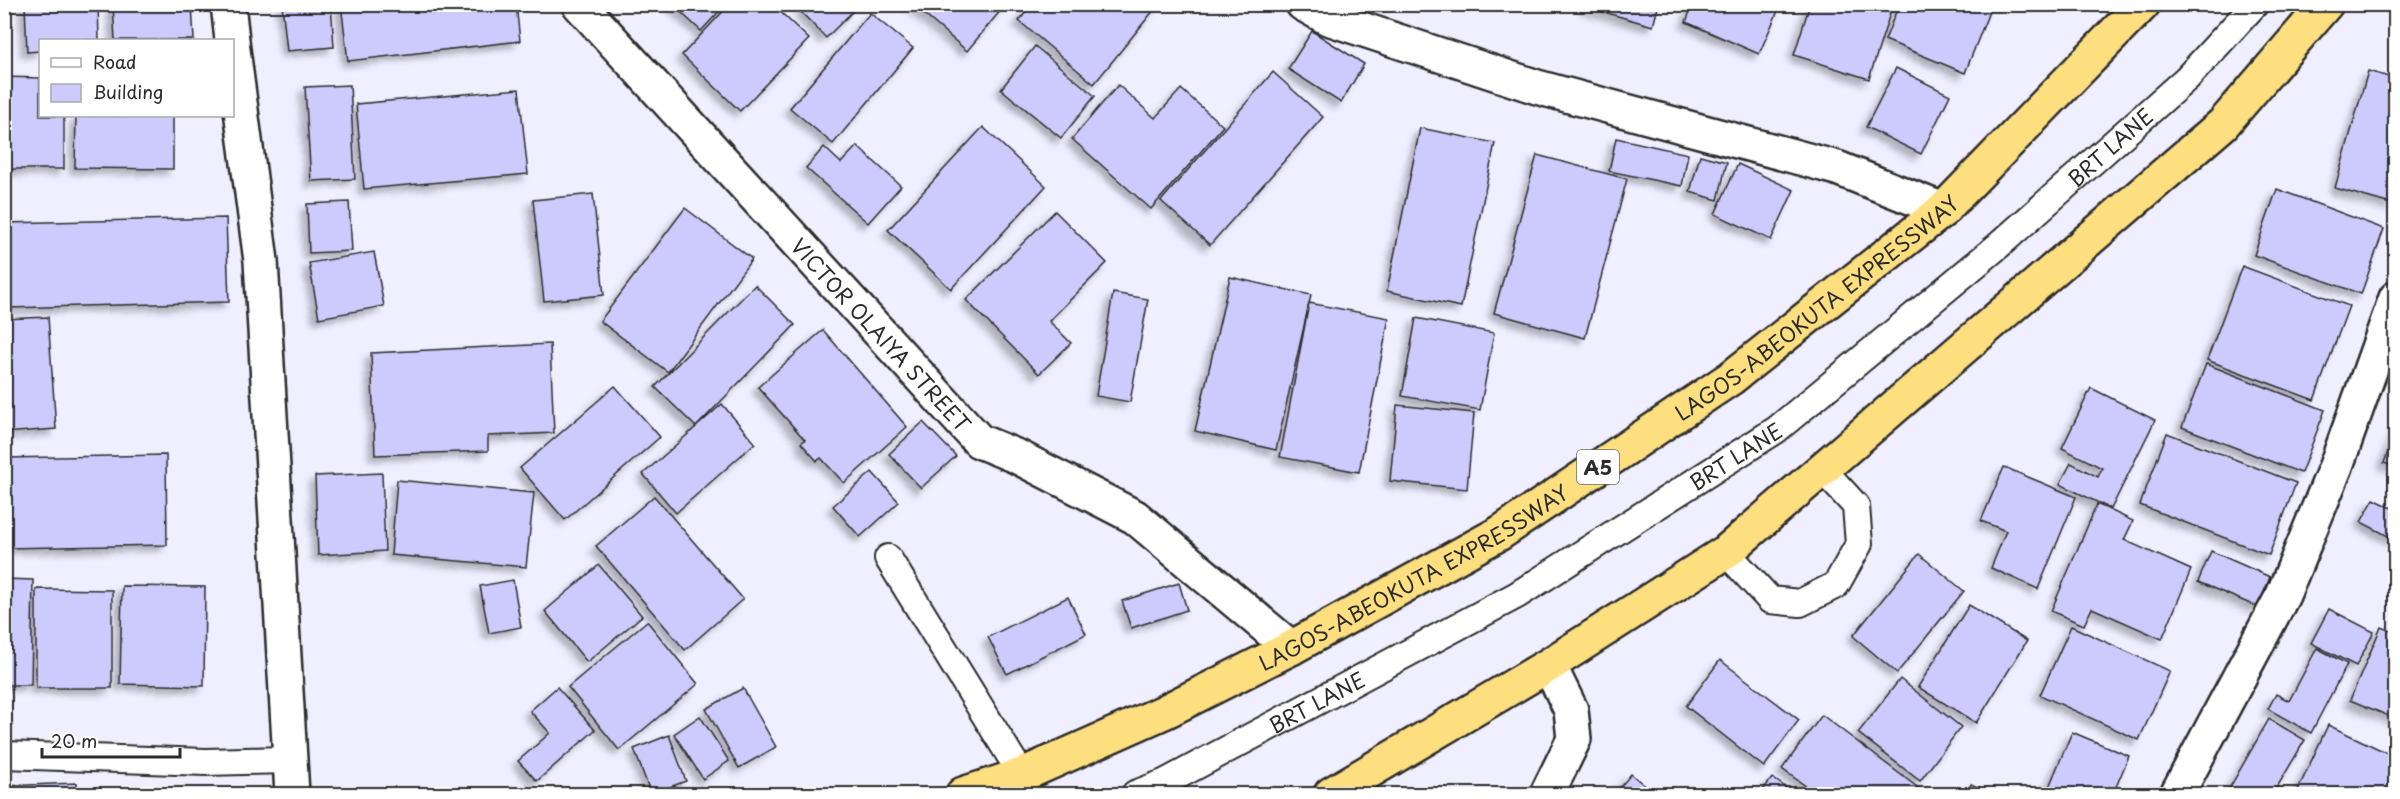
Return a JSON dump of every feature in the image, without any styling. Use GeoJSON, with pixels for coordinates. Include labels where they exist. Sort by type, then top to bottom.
{"type":"FeatureCollection","features":[{"type":"Feature","properties":{"kind":"highway","name":"LAGOS-ABEOKUTA EXPRESSWAY"},"geometry":{"type":"LineString","coordinates":[[963,795],[1022,775],[1164,712],[1291,648],[1500,533],[1712,390],[1943,210],[2143,4]]}},
{"type":"Feature","properties":{"kind":"highway"},"geometry":{"type":"LineString","coordinates":[[1331,795],[1549,665],[1726,552],[2223,124],[2326,4]]}},
{"type":"Feature","properties":{"kind":"street"},"geometry":{"type":"LineString","coordinates":[[228,4],[232,39]]}},
{"type":"Feature","properties":{"kind":"street","name":"VICTOR OLAIYA STREET"},"geometry":{"type":"LineString","coordinates":[[579,4],[979,441],[1018,457],[1135,517],[1291,648]]}},
{"type":"Feature","properties":{"kind":"street"},"geometry":{"type":"LineString","coordinates":[[1303,4],[1328,18],[1537,87],[1837,168],[1943,210]]}},
{"type":"Feature","properties":{"kind":"street"},"geometry":{"type":"LineString","coordinates":[[234,56],[261,261],[288,760],[292,795]]}},
{"type":"Feature","properties":{"kind":"street"},"geometry":{"type":"LineString","coordinates":[[2177,795],[2283,595],[2336,466],[2396,298]]}},
{"type":"Feature","properties":{"kind":"street"},"geometry":{"type":"LineString","coordinates":[[1547,795],[1574,739],[1571,710],[1549,665]]}},
{"type":"Feature","properties":{"kind":"lane","name":"BRT LANE"},"geometry":{"type":"LineString","coordinates":[[1135,795],[1164,783],[1517,595],[1776,430],[1998,246],[2187,78],[2255,4]]}},
{"type":"Feature","properties":{"kind":"lane"},"geometry":{"type":"LineString","coordinates":[[1726,552],[1770,600],[1800,603],[1836,585],[1859,544],[1856,506],[1822,469]]}},
{"type":"Feature","properties":{"kind":"lane"},"geometry":{"type":"LineString","coordinates":[[888,558],[1022,775]]}},
{"type":"Feature","properties":{"kind":"lane"},"geometry":{"type":"LineString","coordinates":[[4,755],[206,762],[288,760]]}},
{"type":"Feature","properties":{"kind":"building"},"geometry":{"type":"Polygon","coordinates":[[[4,4],[8,46],[4,46],[4,4]]]}},
{"type":"Feature","properties":{"kind":"building"},"geometry":{"type":"Polygon","coordinates":[[[25,4],[98,4],[99,39],[39,39],[39,51],[27,52],[25,4]]]}},
{"type":"Feature","properties":{"kind":"building"},"geometry":{"type":"Polygon","coordinates":[[[113,4],[192,4],[194,39],[115,39],[113,4]]]}},
{"type":"Feature","properties":{"kind":"building"},"geometry":{"type":"Polygon","coordinates":[[[282,4],[331,4],[334,47],[287,51],[282,4]]]}},
{"type":"Feature","properties":{"kind":"building"},"geometry":{"type":"Polygon","coordinates":[[[341,4],[516,4],[520,41],[348,61],[341,4]]]}},
{"type":"Feature","properties":{"kind":"building"},"geometry":{"type":"Polygon","coordinates":[[[672,4],[726,4],[701,31],[672,4]]]}},
{"type":"Feature","properties":{"kind":"building"},"geometry":{"type":"Polygon","coordinates":[[[730,4],[772,4],[809,39],[740,111],[682,55],[730,4]]]}},
{"type":"Feature","properties":{"kind":"building"},"geometry":{"type":"Polygon","coordinates":[[[807,4],[846,4],[853,11],[826,38],[800,11],[807,4]]]}},
{"type":"Feature","properties":{"kind":"building"},"geometry":{"type":"Polygon","coordinates":[[[912,4],[1006,4],[967,51],[912,4]]]}},
{"type":"Feature","properties":{"kind":"building"},"geometry":{"type":"Polygon","coordinates":[[[1032,4],[1158,5],[1094,84],[1019,21],[1032,4]]]}},
{"type":"Feature","properties":{"kind":"building"},"geometry":{"type":"Polygon","coordinates":[[[1587,4],[1659,4],[1653,26],[1586,7],[1587,4]]]}},
{"type":"Feature","properties":{"kind":"building"},"geometry":{"type":"Polygon","coordinates":[[[1693,4],[1781,4],[1759,54],[1686,22],[1693,4]]]}},
{"type":"Feature","properties":{"kind":"building"},"geometry":{"type":"Polygon","coordinates":[[[1810,4],[1893,4],[1869,79],[1794,55],[1810,4]]]}},
{"type":"Feature","properties":{"kind":"building"},"geometry":{"type":"Polygon","coordinates":[[[1899,4],[1992,4],[1965,73],[1885,40],[1899,4]]]}},
{"type":"Feature","properties":{"kind":"building"},"geometry":{"type":"Polygon","coordinates":[[[870,13],[913,48],[833,144],[790,108],[870,13]]]}},
{"type":"Feature","properties":{"kind":"building"},"geometry":{"type":"Polygon","coordinates":[[[1312,31],[1364,64],[1341,103],[1288,69],[1312,31]]]}},
{"type":"Feature","properties":{"kind":"building"},"geometry":{"type":"Polygon","coordinates":[[[1035,46],[1095,96],[1061,138],[1001,89],[1035,46]]]}},
{"type":"Feature","properties":{"kind":"building"},"geometry":{"type":"Polygon","coordinates":[[[1896,68],[1950,95],[1921,154],[1866,127],[1896,68]]]}},
{"type":"Feature","properties":{"kind":"building"},"geometry":{"type":"Polygon","coordinates":[[[2368,71],[2396,79],[2396,189],[2391,204],[2335,188],[2368,71]]]}},
{"type":"Feature","properties":{"kind":"building"},"geometry":{"type":"Polygon","coordinates":[[[1273,72],[1323,117],[1210,245],[1161,201],[1273,72]]]}},
{"type":"Feature","properties":{"kind":"building"},"geometry":{"type":"Polygon","coordinates":[[[4,77],[39,78],[39,117],[64,117],[64,169],[4,169],[4,77]]]}},
{"type":"Feature","properties":{"kind":"building"},"geometry":{"type":"Polygon","coordinates":[[[350,85],[355,179],[311,181],[305,87],[350,85]]]}},
{"type":"Feature","properties":{"kind":"building"},"geometry":{"type":"Polygon","coordinates":[[[1118,85],[1155,118],[1181,89],[1223,126],[1151,209],[1072,139],[1118,85]]]}},
{"type":"Feature","properties":{"kind":"building"},"geometry":{"type":"Polygon","coordinates":[[[519,89],[528,174],[364,189],[356,104],[519,89]]]}},
{"type":"Feature","properties":{"kind":"building"},"geometry":{"type":"Polygon","coordinates":[[[76,117],[173,117],[173,169],[75,168],[76,117]]]}},
{"type":"Feature","properties":{"kind":"building"},"geometry":{"type":"Polygon","coordinates":[[[983,127],[1046,186],[951,289],[888,230],[983,127]]]}},
{"type":"Feature","properties":{"kind":"building"},"geometry":{"type":"Polygon","coordinates":[[[1420,128],[1495,143],[1461,307],[1387,291],[1420,128]]]}},
{"type":"Feature","properties":{"kind":"building"},"geometry":{"type":"Polygon","coordinates":[[[1616,138],[1688,154],[1682,186],[1609,171],[1616,138]]]}},
{"type":"Feature","properties":{"kind":"building"},"geometry":{"type":"Polygon","coordinates":[[[857,146],[901,186],[868,223],[806,168],[824,147],[841,163],[857,146]]]}},
{"type":"Feature","properties":{"kind":"building"},"geometry":{"type":"Polygon","coordinates":[[[1537,155],[1627,179],[1585,338],[1494,313],[1537,155]]]}},
{"type":"Feature","properties":{"kind":"building"},"geometry":{"type":"Polygon","coordinates":[[[1700,155],[1727,162],[1718,200],[1690,192],[1700,155]]]}},
{"type":"Feature","properties":{"kind":"building"},"geometry":{"type":"Polygon","coordinates":[[[1738,164],[1794,190],[1771,240],[1715,214],[1738,164]]]}},
{"type":"Feature","properties":{"kind":"building"},"geometry":{"type":"Polygon","coordinates":[[[2277,189],[2384,229],[2361,294],[2254,255],[2277,189]]]}},
{"type":"Feature","properties":{"kind":"building"},"geometry":{"type":"Polygon","coordinates":[[[593,194],[604,295],[544,301],[533,200],[593,194]]]}},
{"type":"Feature","properties":{"kind":"building"},"geometry":{"type":"Polygon","coordinates":[[[349,202],[352,251],[309,253],[307,204],[349,202]]]}},
{"type":"Feature","properties":{"kind":"building"},"geometry":{"type":"Polygon","coordinates":[[[685,208],[752,259],[668,372],[600,321],[685,208]]]}},
{"type":"Feature","properties":{"kind":"building"},"geometry":{"type":"Polygon","coordinates":[[[1055,211],[1107,263],[1049,321],[1071,343],[1039,374],[966,300],[1055,211]]]}},
{"type":"Feature","properties":{"kind":"building"},"geometry":{"type":"Polygon","coordinates":[[[226,218],[229,302],[7,308],[5,223],[226,218]]]}},
{"type":"Feature","properties":{"kind":"building"},"geometry":{"type":"Polygon","coordinates":[[[374,252],[384,306],[319,318],[309,263],[374,252]]]}},
{"type":"Feature","properties":{"kind":"building"},"geometry":{"type":"Polygon","coordinates":[[[2242,266],[2349,306],[2314,400],[2207,360],[2242,266]]]}},
{"type":"Feature","properties":{"kind":"building"},"geometry":{"type":"Polygon","coordinates":[[[1230,277],[1311,295],[1276,450],[1195,431],[1230,277]]]}},
{"type":"Feature","properties":{"kind":"building"},"geometry":{"type":"Polygon","coordinates":[[[755,285],[795,325],[696,427],[655,387],[755,285]]]}},
{"type":"Feature","properties":{"kind":"building"},"geometry":{"type":"Polygon","coordinates":[[[1113,293],[1148,299],[1130,402],[1096,396],[1113,293]]]}},
{"type":"Feature","properties":{"kind":"building"},"geometry":{"type":"Polygon","coordinates":[[[1309,303],[1389,318],[1359,472],[1280,457],[1309,303]]]}},
{"type":"Feature","properties":{"kind":"building"},"geometry":{"type":"Polygon","coordinates":[[[48,317],[56,429],[4,433],[4,319],[48,317]]]}},
{"type":"Feature","properties":{"kind":"building"},"geometry":{"type":"Polygon","coordinates":[[[1416,318],[1494,333],[1480,410],[1402,396],[1416,318]]]}},
{"type":"Feature","properties":{"kind":"building"},"geometry":{"type":"Polygon","coordinates":[[[823,330],[907,427],[844,483],[821,458],[817,461],[801,443],[805,440],[758,387],[823,330]]]}},
{"type":"Feature","properties":{"kind":"building"},"geometry":{"type":"Polygon","coordinates":[[[550,344],[554,433],[488,436],[488,451],[375,455],[371,353],[550,344]]]}},
{"type":"Feature","properties":{"kind":"building"},"geometry":{"type":"Polygon","coordinates":[[[2206,364],[2325,410],[2301,473],[2182,427],[2206,364]]]}},
{"type":"Feature","properties":{"kind":"building"},"geometry":{"type":"Polygon","coordinates":[[[615,386],[660,437],[565,520],[520,468],[615,386]]]}},
{"type":"Feature","properties":{"kind":"building"},"geometry":{"type":"Polygon","coordinates":[[[2091,388],[2155,420],[2111,509],[2060,484],[2071,463],[2098,477],[2102,468],[2062,448],[2091,388]]]}},
{"type":"Feature","properties":{"kind":"building"},"geometry":{"type":"Polygon","coordinates":[[[722,404],[755,443],[676,513],[643,474],[722,404]]]}},
{"type":"Feature","properties":{"kind":"building"},"geometry":{"type":"Polygon","coordinates":[[[1397,405],[1474,413],[1467,489],[1390,481],[1397,405]]]}},
{"type":"Feature","properties":{"kind":"building"},"geometry":{"type":"Polygon","coordinates":[[[923,422],[956,456],[921,488],[889,454],[923,422]]]}},
{"type":"Feature","properties":{"kind":"building"},"geometry":{"type":"Polygon","coordinates":[[[2396,429],[2396,467],[2384,463],[2396,429]]]}},
{"type":"Feature","properties":{"kind":"building"},"geometry":{"type":"Polygon","coordinates":[[[2167,433],[2296,483],[2269,555],[2140,505],[2167,433]]]}},
{"type":"Feature","properties":{"kind":"building"},"geometry":{"type":"Polygon","coordinates":[[[166,455],[167,545],[4,548],[4,458],[166,455]]]}},
{"type":"Feature","properties":{"kind":"building"},"geometry":{"type":"Polygon","coordinates":[[[2004,467],[2076,497],[2038,589],[1991,568],[2006,531],[1981,521],[2004,467]]]}},
{"type":"Feature","properties":{"kind":"building"},"geometry":{"type":"Polygon","coordinates":[[[872,472],[899,502],[860,537],[833,506],[872,472]]]}},
{"type":"Feature","properties":{"kind":"building"},"geometry":{"type":"Polygon","coordinates":[[[382,473],[385,551],[318,555],[315,476],[382,473]]]}},
{"type":"Feature","properties":{"kind":"building"},"geometry":{"type":"Polygon","coordinates":[[[397,480],[534,493],[526,567],[391,555],[397,480]]]}},
{"type":"Feature","properties":{"kind":"building"},"geometry":{"type":"Polygon","coordinates":[[[654,496],[743,599],[685,650],[596,546],[654,496]]]}},
{"type":"Feature","properties":{"kind":"building"},"geometry":{"type":"Polygon","coordinates":[[[2374,499],[2396,510],[2396,540],[2361,522],[2374,499]]]}},
{"type":"Feature","properties":{"kind":"building"},"geometry":{"type":"Polygon","coordinates":[[[2097,504],[2133,521],[2124,540],[2191,570],[2162,639],[2092,608],[2084,625],[2051,611],[2097,504]]]}},
{"type":"Feature","properties":{"kind":"building"},"geometry":{"type":"Polygon","coordinates":[[[2211,551],[2270,577],[2258,607],[2198,582],[2211,551]]]}},
{"type":"Feature","properties":{"kind":"building"},"geometry":{"type":"Polygon","coordinates":[[[1919,554],[1964,591],[1897,673],[1853,636],[1919,554]]]}},
{"type":"Feature","properties":{"kind":"building"},"geometry":{"type":"Polygon","coordinates":[[[599,565],[642,616],[587,662],[545,611],[599,565]]]}},
{"type":"Feature","properties":{"kind":"building"},"geometry":{"type":"Polygon","coordinates":[[[4,579],[33,580],[31,685],[4,685],[4,579]]]}},
{"type":"Feature","properties":{"kind":"building"},"geometry":{"type":"Polygon","coordinates":[[[513,580],[521,627],[489,633],[480,586],[513,580]]]}},
{"type":"Feature","properties":{"kind":"building"},"geometry":{"type":"Polygon","coordinates":[[[1179,583],[1187,610],[1131,628],[1122,601],[1179,583]]]}},
{"type":"Feature","properties":{"kind":"building"},"geometry":{"type":"Polygon","coordinates":[[[122,586],[205,587],[204,686],[120,684],[122,586]]]}},
{"type":"Feature","properties":{"kind":"building"},"geometry":{"type":"Polygon","coordinates":[[[36,589],[112,590],[112,688],[36,688],[36,589]]]}},
{"type":"Feature","properties":{"kind":"building"},"geometry":{"type":"Polygon","coordinates":[[[1068,597],[1086,634],[1007,674],[988,637],[1068,597]]]}},
{"type":"Feature","properties":{"kind":"building"},"geometry":{"type":"Polygon","coordinates":[[[1969,605],[2027,641],[1976,723],[1918,687],[1969,605]]]}},
{"type":"Feature","properties":{"kind":"building"},"geometry":{"type":"Polygon","coordinates":[[[2329,609],[2374,632],[2356,666],[2311,643],[2329,609]]]}},
{"type":"Feature","properties":{"kind":"building"},"geometry":{"type":"Polygon","coordinates":[[[647,621],[698,684],[619,750],[568,687],[647,621]]]}},
{"type":"Feature","properties":{"kind":"building"},"geometry":{"type":"Polygon","coordinates":[[[2071,626],[2170,671],[2139,740],[2040,695],[2071,626]]]}},
{"type":"Feature","properties":{"kind":"building"},"geometry":{"type":"Polygon","coordinates":[[[2381,627],[2396,633],[2396,719],[2350,700],[2381,627]]]}},
{"type":"Feature","properties":{"kind":"building"},"geometry":{"type":"Polygon","coordinates":[[[2317,648],[2347,664],[2311,733],[2268,709],[2276,694],[2289,701],[2317,648]]]}},
{"type":"Feature","properties":{"kind":"building"},"geometry":{"type":"Polygon","coordinates":[[[1720,660],[1799,720],[1764,767],[1686,706],[1720,660]]]}},
{"type":"Feature","properties":{"kind":"building"},"geometry":{"type":"Polygon","coordinates":[[[1900,679],[1961,727],[1920,781],[1858,733],[1900,679]]]}},
{"type":"Feature","properties":{"kind":"building"},"geometry":{"type":"Polygon","coordinates":[[[557,687],[595,730],[537,781],[518,761],[550,733],[530,711],[557,687]]]}},
{"type":"Feature","properties":{"kind":"building"},"geometry":{"type":"Polygon","coordinates":[[[743,688],[776,747],[739,768],[706,709],[743,688]]]}},
{"type":"Feature","properties":{"kind":"building"},"geometry":{"type":"Polygon","coordinates":[[[1822,715],[1925,793],[1817,794],[1782,769],[1822,715]]]}},
{"type":"Feature","properties":{"kind":"building"},"geometry":{"type":"Polygon","coordinates":[[[700,716],[729,761],[703,779],[674,734],[700,716]]]}},
{"type":"Feature","properties":{"kind":"building"},"geometry":{"type":"Polygon","coordinates":[[[2269,719],[2305,740],[2273,794],[2238,794],[2229,789],[2269,719]]]}},
{"type":"Feature","properties":{"kind":"building"},"geometry":{"type":"Polygon","coordinates":[[[2328,725],[2396,757],[2396,794],[2296,794],[2328,725]]]}},
{"type":"Feature","properties":{"kind":"building"},"geometry":{"type":"Polygon","coordinates":[[[2072,732],[2129,756],[2113,794],[2046,794],[2072,732]]]}},
{"type":"Feature","properties":{"kind":"building"},"geometry":{"type":"Polygon","coordinates":[[[669,735],[686,781],[651,794],[634,749],[669,735]]]}},
{"type":"Feature","properties":{"kind":"building"},"geometry":{"type":"Polygon","coordinates":[[[1631,774],[1655,794],[1619,794],[1616,792],[1631,774]]]}},
{"type":"Feature","properties":{"kind":"building"},"geometry":{"type":"Polygon","coordinates":[[[1772,778],[1796,794],[1760,794],[1772,778]]]}},
{"type":"Feature","properties":{"kind":"building"},"geometry":{"type":"Polygon","coordinates":[[[77,783],[78,794],[4,794],[4,786],[77,783]]]}},
{"type":"Feature","properties":{"kind":"building"},"geometry":{"type":"Polygon","coordinates":[[[1971,784],[1992,794],[1966,794],[1971,784]]]}}]}
